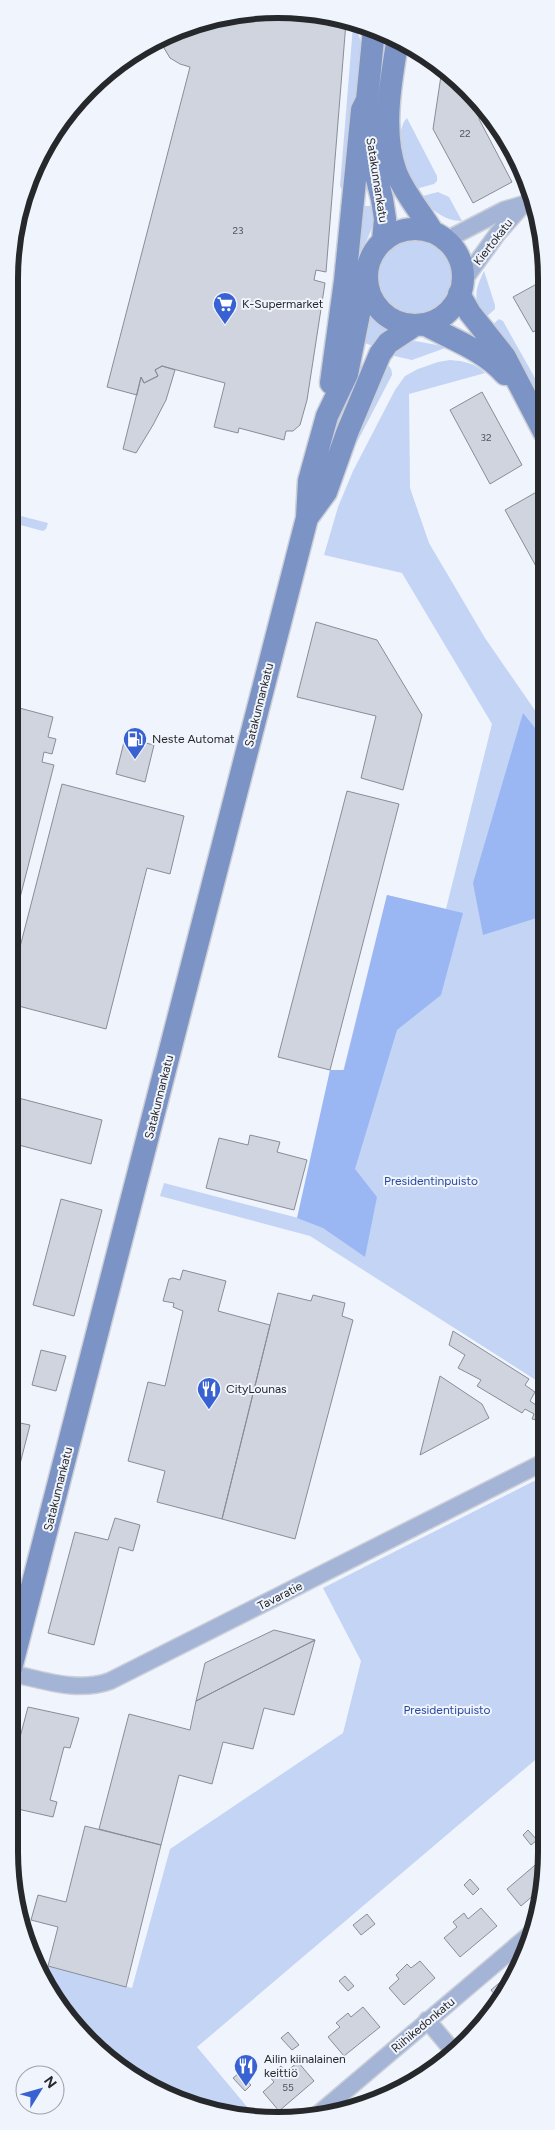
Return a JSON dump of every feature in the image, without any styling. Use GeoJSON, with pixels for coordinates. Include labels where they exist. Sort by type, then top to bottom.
{"type":"FeatureCollection","features":[{"type":"Feature","properties":{"kind":"main road","name":"Satakunnankatu"},"geometry":{"type":"LineString","coordinates":[[373,36],[367,100],[370,151],[385,219],[383,240]]}},
{"type":"Feature","properties":{"kind":"main road","name":"Satakunnankatu"},"geometry":{"type":"LineString","coordinates":[[397,46],[390,86],[390,144],[401,183],[439,235]]}},
{"type":"Feature","properties":{"kind":"main road"},"geometry":{"type":"LineString","coordinates":[[327,416],[345,281],[362,110],[367,100]]}},
{"type":"Feature","properties":{"kind":"main road"},"geometry":{"type":"LineString","coordinates":[[462,287],[457,302],[445,315],[430,322],[419,324],[403,323],[389,317],[377,306],[369,290],[367,274],[370,260],[383,240],[394,233],[413,228],[439,235],[455,249],[462,264],[462,287],[470,313],[505,358],[538,421]]}},
{"type":"Feature","properties":{"kind":"main road","name":"Satakunnankatu"},"geometry":{"type":"LineString","coordinates":[[18,1643],[307,518],[309,481],[327,416],[347,374],[367,274]]}},
{"type":"Feature","properties":{"kind":"main road","name":"Satakunnankatu"},"geometry":{"type":"LineString","coordinates":[[307,518],[326,492],[347,433],[380,354],[388,343],[419,324]]}},
{"type":"Feature","properties":{"kind":"main road"},"geometry":{"type":"LineString","coordinates":[[419,324],[490,359],[522,392]]}},
{"type":"Feature","properties":{"kind":"street","name":"Kiertokatu"},"geometry":{"type":"LineString","coordinates":[[439,235],[527,202]]}},
{"type":"Feature","properties":{"kind":"street","name":"Kiertokatu"},"geometry":{"type":"LineString","coordinates":[[462,287],[498,234],[527,202]]}},
{"type":"Feature","properties":{"kind":"street","name":"Tavaratie"},"geometry":{"type":"LineString","coordinates":[[18,1676],[72,1686],[86,1687],[104,1683],[538,1465]]}},
{"type":"Feature","properties":{"kind":"street","name":"Riihikedonkatu"},"geometry":{"type":"LineString","coordinates":[[325,2108],[522,1941]]}},
{"type":"Feature","properties":{"kind":"street"},"geometry":{"type":"LineString","coordinates":[[427,2020],[450,2047]]}},
{"type":"Feature","properties":{"kind":"green space"},"geometry":{"type":"Polygon","coordinates":[[[353,28],[357,30],[360,39],[362,57],[344,193],[340,186],[353,28]]]}},
{"type":"Feature","properties":{"kind":"green space"},"geometry":{"type":"Polygon","coordinates":[[[407,118],[437,176],[437,181],[434,184],[412,190],[404,176],[400,154],[401,129],[407,118]]]}},
{"type":"Feature","properties":{"kind":"green space"},"geometry":{"type":"Polygon","coordinates":[[[37,178],[19,251],[26,210],[37,178]]]}},
{"type":"Feature","properties":{"kind":"green space"},"geometry":{"type":"Polygon","coordinates":[[[438,192],[449,197],[462,221],[443,217],[419,197],[438,192]]]}},
{"type":"Feature","properties":{"kind":"green space"},"geometry":{"type":"Polygon","coordinates":[[[360,206],[376,206],[371,230],[357,265],[360,206]]]}},
{"type":"Feature","properties":{"kind":"green space"},"geometry":{"type":"Polygon","coordinates":[[[417,239],[431,242],[444,250],[452,263],[455,277],[452,291],[444,304],[431,312],[417,315],[403,312],[390,304],[382,291],[379,277],[382,263],[390,250],[403,242],[417,239]]]}},
{"type":"Feature","properties":{"kind":"green space"},"geometry":{"type":"Polygon","coordinates":[[[484,271],[495,309],[483,320],[476,296],[484,271]]]}},
{"type":"Feature","properties":{"kind":"green space"},"geometry":{"type":"Polygon","coordinates":[[[369,315],[388,331],[373,346],[362,342],[369,315]]]}},
{"type":"Feature","properties":{"kind":"green space"},"geometry":{"type":"Polygon","coordinates":[[[499,319],[503,321],[538,383],[538,388],[533,391],[489,328],[499,319]]]}},
{"type":"Feature","properties":{"kind":"green space"},"geometry":{"type":"Polygon","coordinates":[[[415,341],[448,347],[412,360],[390,355],[406,343],[415,341]]]}},
{"type":"Feature","properties":{"kind":"green space","name":"Presidentinpuisto"},"geometry":{"type":"Polygon","coordinates":[[[450,360],[469,363],[485,373],[409,394],[410,488],[429,543],[485,638],[538,715],[538,1381],[310,1236],[160,1196],[164,1183],[306,1220],[387,895],[446,909],[492,724],[402,573],[324,555],[338,507],[353,471],[395,390],[405,376],[438,362],[450,360]]]}},
{"type":"Feature","properties":{"kind":"green space"},"geometry":{"type":"Polygon","coordinates":[[[384,363],[392,371],[392,375],[344,467],[384,363]]]}},
{"type":"Feature","properties":{"kind":"green space"},"geometry":{"type":"Polygon","coordinates":[[[18,515],[48,523],[43,531],[18,524],[18,515]]]}},
{"type":"Feature","properties":{"kind":"green space","name":"Presidentipuisto"},"geometry":{"type":"Polygon","coordinates":[[[538,1479],[538,1758],[197,2047],[250,2111],[227,2108],[178,2093],[147,2078],[119,2059],[71,2011],[43,1965],[132,1988],[170,1849],[343,1733],[361,1661],[323,1588],[538,1479]]]}},
{"type":"Feature","properties":{"kind":"shaded area"},"geometry":{"type":"Polygon","coordinates":[[[523,713],[538,732],[538,918],[483,935],[473,883],[523,713]]]}},
{"type":"Feature","properties":{"kind":"shaded area"},"geometry":{"type":"Polygon","coordinates":[[[387,895],[463,913],[441,995],[397,1030],[355,1169],[377,1197],[365,1257],[323,1228],[297,1218],[330,1070],[344,1070],[387,895]]]}},
{"type":"Feature","properties":{"kind":"building"},"geometry":{"type":"Polygon","coordinates":[[[260,18],[295,18],[346,26],[326,272],[316,270],[314,280],[325,283],[307,400],[300,425],[293,431],[286,431],[284,440],[239,428],[238,433],[214,427],[225,383],[162,366],[155,370],[158,376],[144,383],[141,377],[137,395],[107,387],[190,67],[170,58],[164,48],[164,44],[210,26],[260,18]]]}},
{"type":"Feature","properties":{"kind":"building"},"geometry":{"type":"Polygon","coordinates":[[[441,75],[480,114],[479,119],[512,182],[473,203],[433,129],[441,75]]]}},
{"type":"Feature","properties":{"kind":"building"},"geometry":{"type":"Polygon","coordinates":[[[538,283],[538,329],[533,332],[513,297],[538,283]]]}},
{"type":"Feature","properties":{"kind":"building"},"geometry":{"type":"Polygon","coordinates":[[[162,366],[175,370],[166,400],[136,453],[123,449],[141,377],[144,383],[158,376],[155,370],[162,366]]]}},
{"type":"Feature","properties":{"kind":"building"},"geometry":{"type":"Polygon","coordinates":[[[482,392],[522,465],[490,484],[450,410],[482,392]]]}},
{"type":"Feature","properties":{"kind":"building"},"geometry":{"type":"Polygon","coordinates":[[[538,491],[538,570],[505,510],[538,491]]]}},
{"type":"Feature","properties":{"kind":"building"},"geometry":{"type":"Polygon","coordinates":[[[316,622],[377,640],[422,715],[403,790],[361,778],[376,716],[297,697],[316,622]]]}},
{"type":"Feature","properties":{"kind":"building"},"geometry":{"type":"Polygon","coordinates":[[[18,708],[53,717],[48,737],[56,739],[52,754],[44,752],[42,762],[54,765],[18,906],[18,708]]]}},
{"type":"Feature","properties":{"kind":"building","name":"Neste Automat"},"geometry":{"type":"Polygon","coordinates":[[[125,738],[154,745],[145,782],[116,774],[125,738]]]}},
{"type":"Feature","properties":{"kind":"building"},"geometry":{"type":"Polygon","coordinates":[[[62,784],[184,816],[170,874],[147,868],[106,1029],[18,1006],[18,955],[62,784]]]}},
{"type":"Feature","properties":{"kind":"building"},"geometry":{"type":"Polygon","coordinates":[[[347,791],[399,804],[330,1070],[278,1057],[347,791]]]}},
{"type":"Feature","properties":{"kind":"building"},"geometry":{"type":"Polygon","coordinates":[[[18,1098],[102,1120],[91,1164],[18,1145],[18,1098]]]}},
{"type":"Feature","properties":{"kind":"building"},"geometry":{"type":"Polygon","coordinates":[[[250,1135],[280,1142],[277,1152],[307,1160],[294,1210],[206,1188],[219,1138],[248,1145],[250,1135]]]}},
{"type":"Feature","properties":{"kind":"building"},"geometry":{"type":"Polygon","coordinates":[[[61,1199],[102,1210],[74,1316],[33,1305],[61,1199]]]}},
{"type":"Feature","properties":{"kind":"building"},"geometry":{"type":"Polygon","coordinates":[[[183,1270],[226,1281],[218,1311],[270,1325],[222,1519],[157,1502],[165,1471],[128,1461],[148,1382],[165,1386],[183,1311],[173,1307],[174,1303],[163,1301],[169,1279],[180,1280],[183,1270]]]}},
{"type":"Feature","properties":{"kind":"building"},"geometry":{"type":"Polygon","coordinates":[[[278,1293],[311,1301],[313,1295],[345,1303],[342,1316],[353,1320],[295,1539],[222,1519],[278,1293]]]}},
{"type":"Feature","properties":{"kind":"building"},"geometry":{"type":"Polygon","coordinates":[[[453,1331],[529,1379],[525,1385],[535,1392],[530,1401],[536,1405],[538,1395],[538,1420],[532,1419],[534,1414],[525,1409],[522,1413],[477,1386],[481,1380],[458,1368],[465,1355],[449,1345],[453,1331]]]}},
{"type":"Feature","properties":{"kind":"building"},"geometry":{"type":"Polygon","coordinates":[[[41,1350],[66,1356],[56,1391],[32,1385],[41,1350]]]}},
{"type":"Feature","properties":{"kind":"building"},"geometry":{"type":"Polygon","coordinates":[[[440,1376],[482,1404],[489,1418],[420,1455],[440,1376]]]}},
{"type":"Feature","properties":{"kind":"building"},"geometry":{"type":"Polygon","coordinates":[[[18,1423],[30,1425],[18,1472],[18,1423]]]}},
{"type":"Feature","properties":{"kind":"building"},"geometry":{"type":"Polygon","coordinates":[[[115,1518],[140,1525],[133,1551],[119,1547],[94,1645],[48,1633],[75,1532],[108,1540],[115,1518]]]}},
{"type":"Feature","properties":{"kind":"building"},"geometry":{"type":"Polygon","coordinates":[[[274,1630],[315,1640],[196,1701],[205,1663],[274,1630]]]}},
{"type":"Feature","properties":{"kind":"building"},"geometry":{"type":"Polygon","coordinates":[[[315,1640],[294,1715],[264,1708],[253,1749],[223,1742],[212,1784],[179,1775],[161,1845],[99,1829],[129,1714],[190,1730],[196,1701],[315,1640]]]}},
{"type":"Feature","properties":{"kind":"building"},"geometry":{"type":"Polygon","coordinates":[[[28,1707],[79,1718],[70,1748],[64,1747],[50,1800],[57,1802],[53,1817],[18,1809],[18,1745],[28,1707]]]}},
{"type":"Feature","properties":{"kind":"building"},"geometry":{"type":"Polygon","coordinates":[[[85,1826],[161,1845],[126,1987],[48,1966],[58,1927],[31,1920],[38,1895],[66,1902],[85,1826]]]}},
{"type":"Feature","properties":{"kind":"building"},"geometry":{"type":"Polygon","coordinates":[[[528,1830],[537,1840],[531,1845],[523,1835],[528,1830]]]}},
{"type":"Feature","properties":{"kind":"building"},"geometry":{"type":"Polygon","coordinates":[[[537,1863],[534,1895],[521,1906],[507,1889],[537,1863]]]}},
{"type":"Feature","properties":{"kind":"building"},"geometry":{"type":"Polygon","coordinates":[[[470,1879],[479,1889],[473,1895],[464,1885],[470,1879]]]}},
{"type":"Feature","properties":{"kind":"building"},"geometry":{"type":"Polygon","coordinates":[[[481,1908],[497,1926],[460,1957],[444,1938],[457,1927],[453,1922],[464,1913],[468,1919],[481,1908]]]}},
{"type":"Feature","properties":{"kind":"building"},"geometry":{"type":"Polygon","coordinates":[[[367,1914],[375,1924],[361,1935],[353,1925],[367,1914]]]}},
{"type":"Feature","properties":{"kind":"building"},"geometry":{"type":"Polygon","coordinates":[[[420,1961],[435,1978],[404,2005],[389,1988],[399,1979],[396,1975],[407,1964],[411,1968],[420,1961]]]}},
{"type":"Feature","properties":{"kind":"building"},"geometry":{"type":"Polygon","coordinates":[[[345,1976],[354,1986],[348,1991],[339,1981],[345,1976]]]}},
{"type":"Feature","properties":{"kind":"building"},"geometry":{"type":"Polygon","coordinates":[[[505,1978],[495,1995],[491,1990],[505,1978]]]}},
{"type":"Feature","properties":{"kind":"building"},"geometry":{"type":"Polygon","coordinates":[[[363,2007],[380,2027],[344,2056],[328,2037],[340,2027],[336,2023],[348,2013],[351,2017],[363,2007]]]}},
{"type":"Feature","properties":{"kind":"building"},"geometry":{"type":"Polygon","coordinates":[[[288,2032],[299,2045],[292,2050],[281,2038],[288,2032]]]}},
{"type":"Feature","properties":{"kind":"building"},"geometry":{"type":"Polygon","coordinates":[[[298,2062],[314,2081],[279,2111],[263,2092],[274,2082],[269,2076],[281,2066],[286,2072],[298,2062]]]}},
{"type":"Feature","properties":{"kind":"building"},"geometry":{"type":"Polygon","coordinates":[[[239,2073],[251,2085],[245,2091],[233,2078],[239,2073]]]}},
{"type":"Feature","properties":{"kind":"place","name":"K-Supermarket"},"geometry":{"type":"Point","coordinates":[225,325]}},
{"type":"Feature","properties":{"kind":"place","name":"Neste Automat"},"geometry":{"type":"Point","coordinates":[135,760]}},
{"type":"Feature","properties":{"kind":"place","name":"CityLounas"},"geometry":{"type":"Point","coordinates":[209,1410]}},
{"type":"Feature","properties":{"kind":"place","name":"Ailin kiinalainen keittiö"},"geometry":{"type":"Point","coordinates":[246,2087]}}]}
